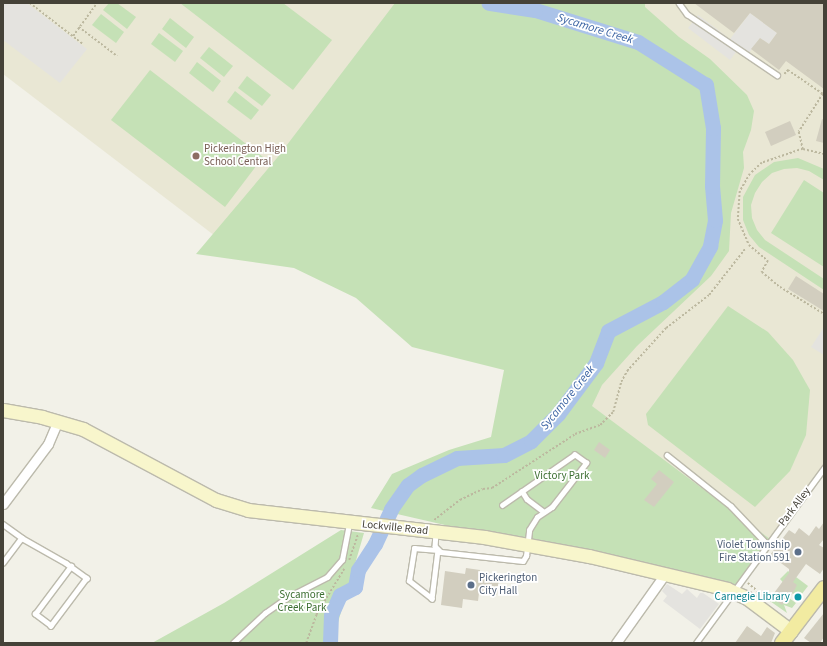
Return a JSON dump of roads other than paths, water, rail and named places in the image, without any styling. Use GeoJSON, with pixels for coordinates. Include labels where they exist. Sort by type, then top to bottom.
{"type":"FeatureCollection","features":[{"type":"Feature","properties":{"kind":"main road","name":"Lockville Road"},"geometry":{"type":"LineString","coordinates":[[3,410],[58,421],[101,438],[223,503],[260,512],[358,526],[431,531],[528,545],[665,574],[732,591],[746,598],[791,631]]}},
{"type":"Feature","properties":{"kind":"main road"},"geometry":{"type":"LineString","coordinates":[[782,643],[824,589]]}},
{"type":"Feature","properties":{"kind":"street"},"geometry":{"type":"LineString","coordinates":[[3,504],[48,444],[58,421]]}},
{"type":"Feature","properties":{"kind":"street"},"geometry":{"type":"LineString","coordinates":[[616,643],[665,574]]}},
{"type":"Feature","properties":{"kind":"lane"},"geometry":{"type":"LineString","coordinates":[[679,3],[686,14],[777,75]]}},
{"type":"Feature","properties":{"kind":"lane"},"geometry":{"type":"LineString","coordinates":[[431,531],[438,550],[432,599],[409,581],[414,548],[438,550],[520,562],[525,559],[529,530],[537,517],[552,507],[586,463],[574,455],[502,505]]}},
{"type":"Feature","properties":{"kind":"lane"},"geometry":{"type":"LineString","coordinates":[[667,455],[731,506],[767,544]]}},
{"type":"Feature","properties":{"kind":"lane","name":"Park Alley"},"geometry":{"type":"LineString","coordinates":[[696,643],[732,591],[824,468]]}},
{"type":"Feature","properties":{"kind":"lane"},"geometry":{"type":"LineString","coordinates":[[522,491],[527,499],[544,512]]}},
{"type":"Feature","properties":{"kind":"lane"},"geometry":{"type":"LineString","coordinates":[[3,524],[22,538],[71,566],[87,578],[51,626],[35,614],[71,566]]}},
{"type":"Feature","properties":{"kind":"lane"},"geometry":{"type":"LineString","coordinates":[[233,643],[265,612],[288,597],[327,577],[342,560],[358,526]]}},
{"type":"Feature","properties":{"kind":"lane"},"geometry":{"type":"LineString","coordinates":[[3,563],[22,538]]}},
{"type":"Feature","properties":{"kind":"waterway","name":"Sycamore Creek"},"geometry":{"type":"LineString","coordinates":[[330,643],[331,615],[340,595],[355,587],[358,570],[375,544],[391,509],[408,485],[422,475],[457,458],[504,455],[531,441],[558,414],[596,363],[608,331],[663,302],[692,279],[710,246],[715,220],[712,186],[713,128],[706,85],[638,42],[535,10],[489,3]]}},
{"type":"Feature","properties":{"kind":"place","name":"Pickerington High School Central"},"geometry":{"type":"Point","coordinates":[196,156]}},
{"type":"Feature","properties":{"kind":"place","name":"Violet Township Fire Station 591"},"geometry":{"type":"Point","coordinates":[798,552]}},
{"type":"Feature","properties":{"kind":"place","name":"Pickerington City Hall"},"geometry":{"type":"Point","coordinates":[471,585]}},
{"type":"Feature","properties":{"kind":"place","name":"Carnegie Library"},"geometry":{"type":"Point","coordinates":[798,597]}},
{"type":"Feature","properties":{"kind":"park label","name":"Victory Park"},"geometry":{"type":"Point","coordinates":[562,476]}},
{"type":"Feature","properties":{"kind":"park label","name":"Sycamore Creek Park"},"geometry":{"type":"Point","coordinates":[302,602]}}]}
